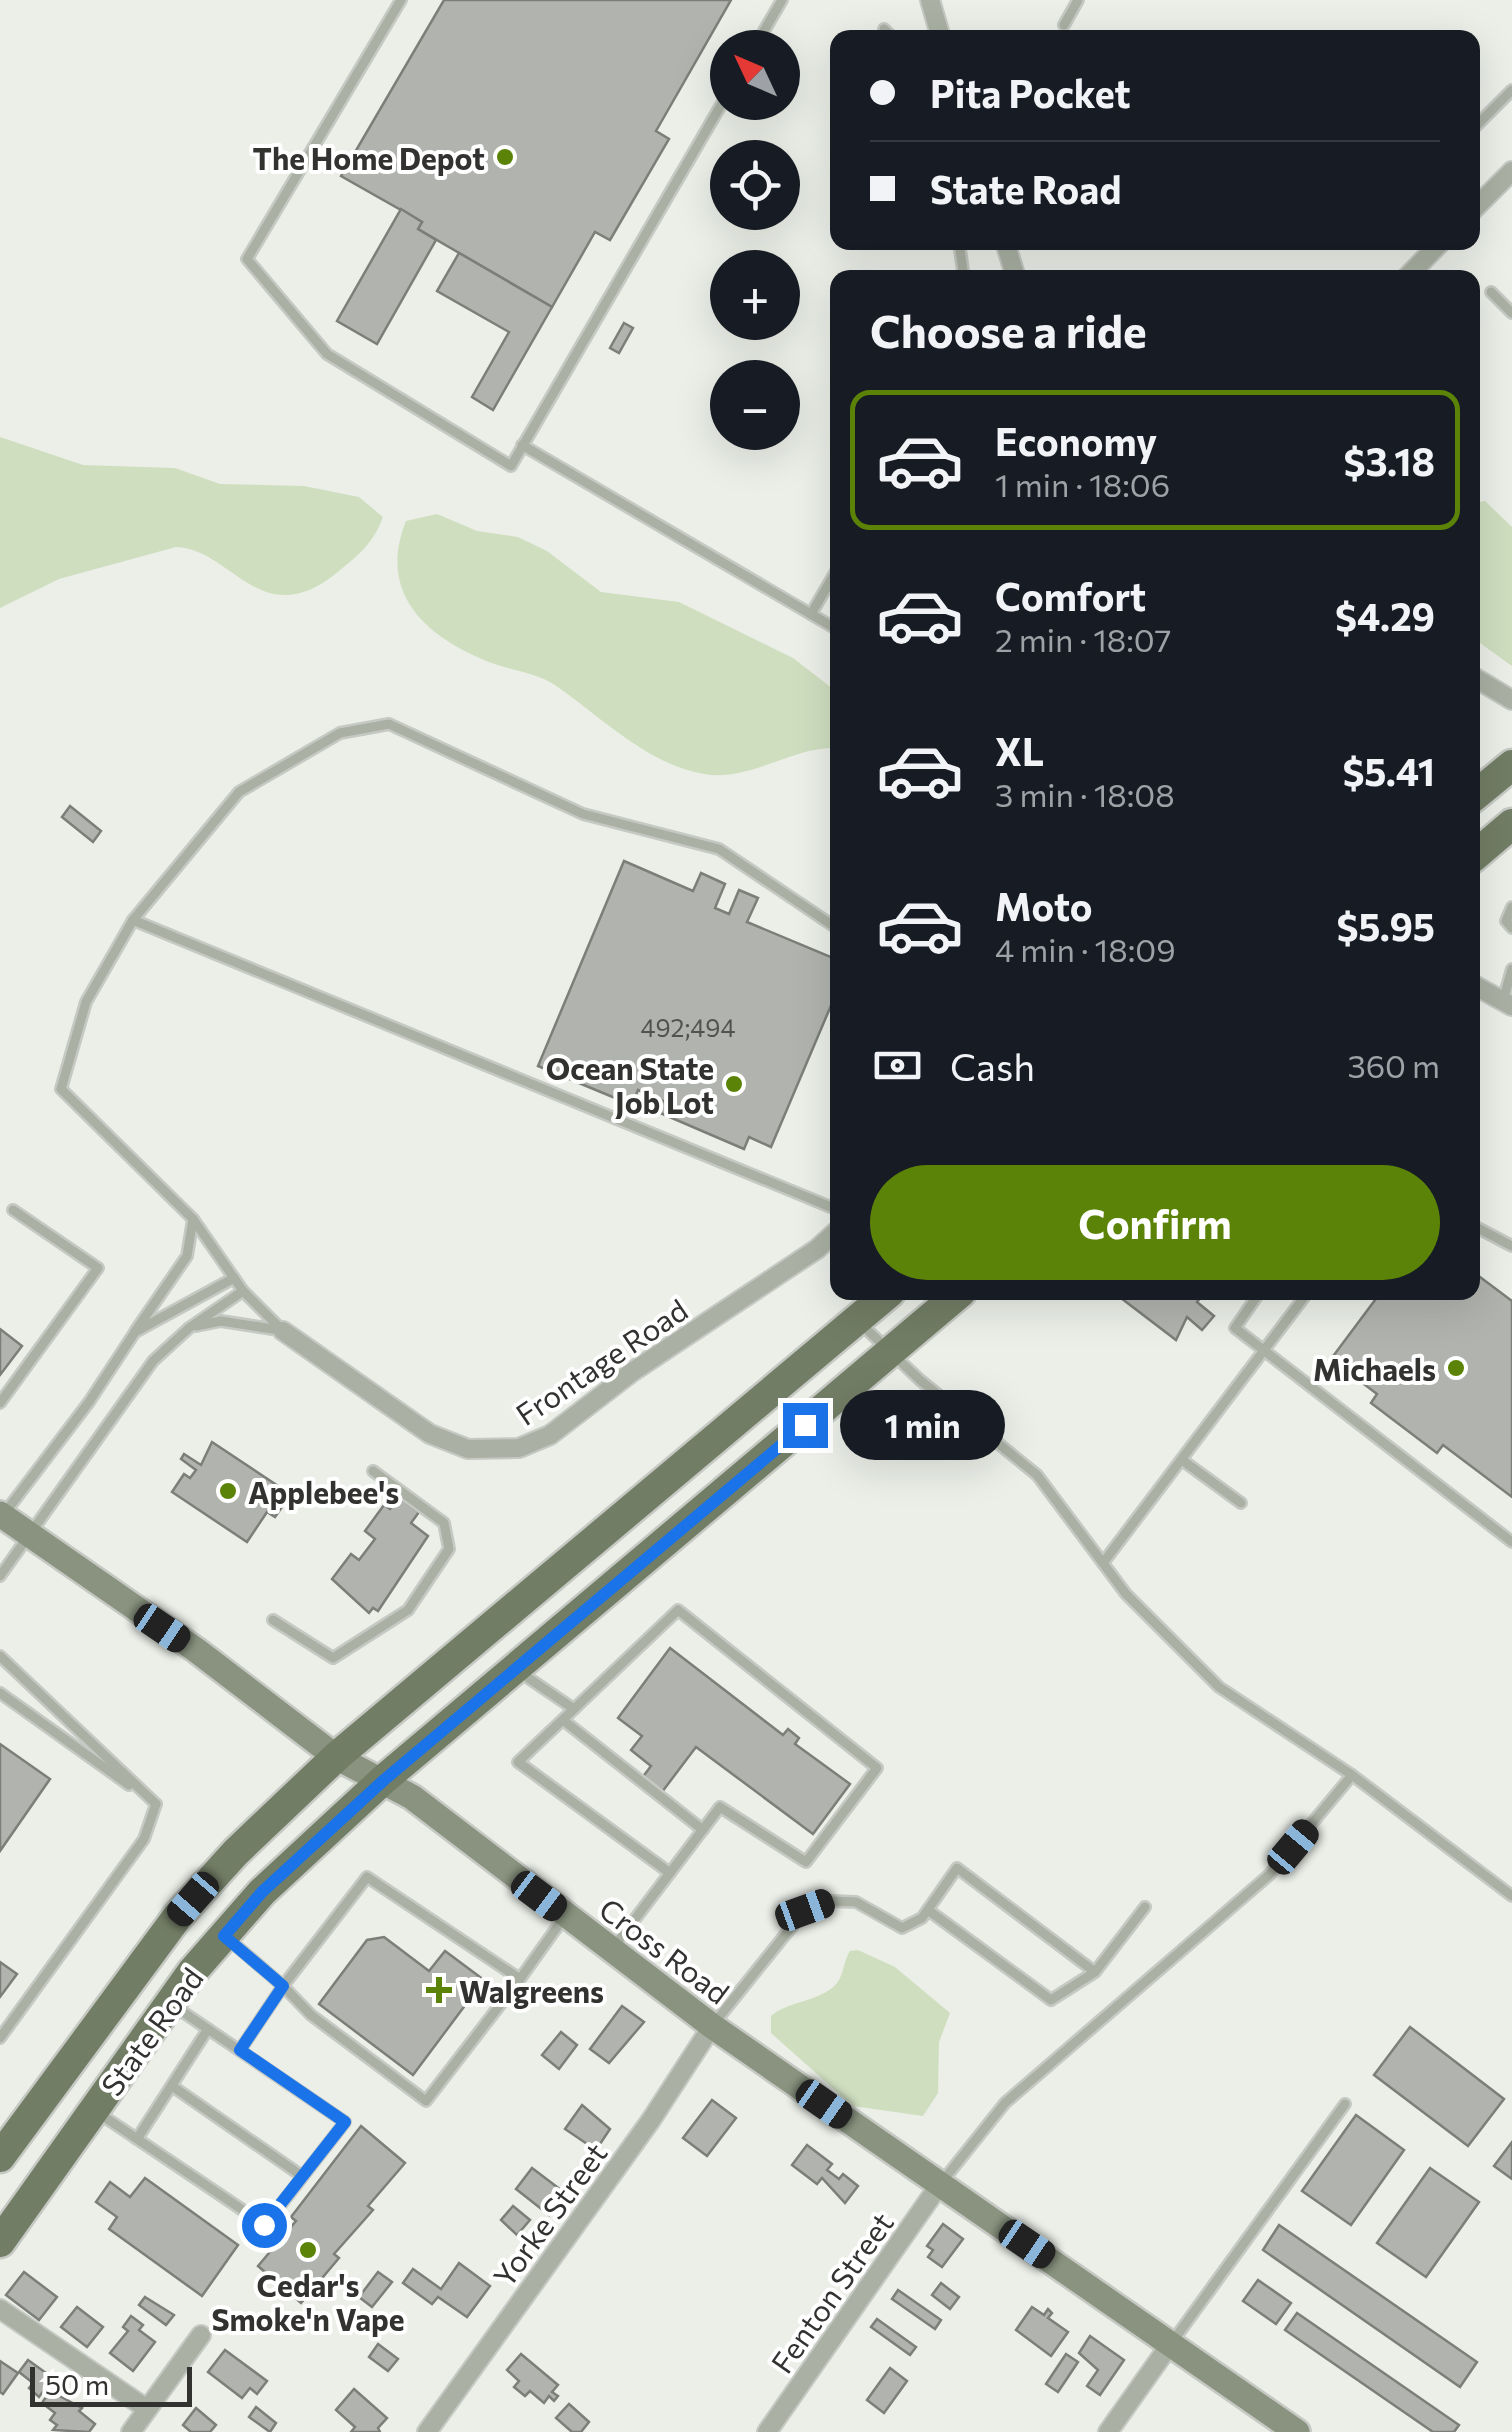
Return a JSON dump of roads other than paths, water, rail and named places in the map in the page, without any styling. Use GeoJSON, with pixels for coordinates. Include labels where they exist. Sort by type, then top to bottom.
{"type":"FeatureCollection","features":[{"type":"Feature","properties":{"kind":"main road"},"geometry":{"type":"LineString","coordinates":[[1480,791],[1512,765]]}},
{"type":"Feature","properties":{"kind":"main road"},"geometry":{"type":"LineString","coordinates":[[1480,851],[1512,824]]}},
{"type":"Feature","properties":{"kind":"main road","name":"State Road"},"geometry":{"type":"LineString","coordinates":[[0,2156],[178,1916],[236,1852],[336,1757],[881,1300]]}},
{"type":"Feature","properties":{"kind":"main road","name":"State Road"},"geometry":{"type":"LineString","coordinates":[[0,2242],[170,2003],[262,1892],[384,1780],[953,1300]]}},
{"type":"Feature","properties":{"kind":"street"},"geometry":{"type":"LineString","coordinates":[[930,0],[939,30]]}},
{"type":"Feature","properties":{"kind":"street"},"geometry":{"type":"LineString","coordinates":[[1480,203],[1512,171]]}},
{"type":"Feature","properties":{"kind":"street"},"geometry":{"type":"LineString","coordinates":[[1413,270],[1431,250]]}},
{"type":"Feature","properties":{"kind":"street"},"geometry":{"type":"LineString","coordinates":[[1480,681],[1512,700]]}},
{"type":"Feature","properties":{"kind":"street"},"geometry":{"type":"LineString","coordinates":[[1480,988],[1508,1004]]}},
{"type":"Feature","properties":{"kind":"street","name":"Frontage Road"},"geometry":{"type":"LineString","coordinates":[[284,1331],[430,1434],[468,1448],[519,1448],[550,1435],[632,1372],[830,1237]]}},
{"type":"Feature","properties":{"kind":"street","name":"Cross Road"},"geometry":{"type":"LineString","coordinates":[[1,1516],[196,1650],[336,1757],[384,1780],[712,2026],[1297,2432]]}},
{"type":"Feature","properties":{"kind":"street","name":"Yorke Street"},"geometry":{"type":"LineString","coordinates":[[427,2432],[652,2120],[712,2026]]}},
{"type":"Feature","properties":{"kind":"street","name":"Fenton Street"},"geometry":{"type":"LineString","coordinates":[[767,2432],[940,2184]]}},
{"type":"Feature","properties":{"kind":"street"},"geometry":{"type":"LineString","coordinates":[[0,2308],[147,2409]]}},
{"type":"Feature","properties":{"kind":"street"},"geometry":{"type":"LineString","coordinates":[[131,2432],[201,2335]]}},
{"type":"Feature","properties":{"kind":"street"},"geometry":{"type":"LineString","coordinates":[[1108,2432],[1171,2343]]}},
{"type":"Feature","properties":{"kind":"lane"},"geometry":{"type":"LineString","coordinates":[[401,0],[246,258],[327,354],[511,466],[712,120]]}},
{"type":"Feature","properties":{"kind":"lane"},"geometry":{"type":"LineString","coordinates":[[764,30],[782,0]]}},
{"type":"Feature","properties":{"kind":"lane"},"geometry":{"type":"LineString","coordinates":[[1064,25],[1078,0]]}},
{"type":"Feature","properties":{"kind":"lane"},"geometry":{"type":"LineString","coordinates":[[1480,122],[1512,90]]}},
{"type":"Feature","properties":{"kind":"lane"},"geometry":{"type":"LineString","coordinates":[[1492,292],[1512,314]]}},
{"type":"Feature","properties":{"kind":"lane"},"geometry":{"type":"LineString","coordinates":[[522,445],[830,625]]}},
{"type":"Feature","properties":{"kind":"lane"},"geometry":{"type":"LineString","coordinates":[[811,614],[830,582]]}},
{"type":"Feature","properties":{"kind":"lane"},"geometry":{"type":"LineString","coordinates":[[284,1331],[243,1291],[193,1219],[61,1089],[86,1002],[133,920],[239,792],[340,733],[389,724],[584,814],[719,850],[830,925]]}},
{"type":"Feature","properties":{"kind":"lane"},"geometry":{"type":"LineString","coordinates":[[1512,907],[1506,921],[1512,928]]}},
{"type":"Feature","properties":{"kind":"lane"},"geometry":{"type":"LineString","coordinates":[[133,920],[830,1207]]}},
{"type":"Feature","properties":{"kind":"lane"},"geometry":{"type":"LineString","coordinates":[[1508,1004],[1512,969]]}},
{"type":"Feature","properties":{"kind":"lane"},"geometry":{"type":"LineString","coordinates":[[0,1403],[98,1268],[13,1210]]}},
{"type":"Feature","properties":{"kind":"lane"},"geometry":{"type":"LineString","coordinates":[[1,1516],[89,1402],[187,1256],[193,1219]]}},
{"type":"Feature","properties":{"kind":"lane"},"geometry":{"type":"LineString","coordinates":[[1480,1229],[1512,1246]]}},
{"type":"Feature","properties":{"kind":"lane"},"geometry":{"type":"LineString","coordinates":[[135,1332],[234,1278]]}},
{"type":"Feature","properties":{"kind":"lane"},"geometry":{"type":"LineString","coordinates":[[0,1576],[153,1361],[189,1328],[243,1291]]}},
{"type":"Feature","properties":{"kind":"lane"},"geometry":{"type":"LineString","coordinates":[[1254,1300],[1235,1328],[1512,1542]]}},
{"type":"Feature","properties":{"kind":"lane"},"geometry":{"type":"LineString","coordinates":[[1103,1563],[1302,1300]]}},
{"type":"Feature","properties":{"kind":"lane"},"geometry":{"type":"LineString","coordinates":[[858,1320],[890,1354],[1037,1475],[1126,1594],[1219,1687],[1352,1775],[1512,1896]]}},
{"type":"Feature","properties":{"kind":"lane"},"geometry":{"type":"LineString","coordinates":[[189,1328],[220,1321],[284,1331]]}},
{"type":"Feature","properties":{"kind":"lane"},"geometry":{"type":"LineString","coordinates":[[1182,1460],[1241,1504]]}},
{"type":"Feature","properties":{"kind":"lane"},"geometry":{"type":"LineString","coordinates":[[273,1620],[333,1658],[408,1610],[449,1549],[444,1523],[374,1471]]}},
{"type":"Feature","properties":{"kind":"lane"},"geometry":{"type":"LineString","coordinates":[[612,1950],[720,1807],[806,1862],[877,1768],[678,1610],[518,1762],[670,1873]]}},
{"type":"Feature","properties":{"kind":"lane"},"geometry":{"type":"LineString","coordinates":[[0,1656],[156,1804]]}},
{"type":"Feature","properties":{"kind":"lane"},"geometry":{"type":"LineString","coordinates":[[515,1670],[574,1709]]}},
{"type":"Feature","properties":{"kind":"lane"},"geometry":{"type":"LineString","coordinates":[[0,1693],[156,1804]]}},
{"type":"Feature","properties":{"kind":"lane"},"geometry":{"type":"LineString","coordinates":[[563,1720],[702,1830]]}},
{"type":"Feature","properties":{"kind":"lane"},"geometry":{"type":"LineString","coordinates":[[940,2184],[1005,2103],[1269,1875],[1352,1775]]}},
{"type":"Feature","properties":{"kind":"lane"},"geometry":{"type":"LineString","coordinates":[[0,2038],[144,1839],[156,1804]]}},
{"type":"Feature","properties":{"kind":"lane"},"geometry":{"type":"LineString","coordinates":[[712,2026],[805,1910],[830,1901],[856,1902],[902,1928],[922,1918],[957,1868],[1095,1972]]}},
{"type":"Feature","properties":{"kind":"lane"},"geometry":{"type":"LineString","coordinates":[[240,2050],[367,1876],[520,1979]]}},
{"type":"Feature","properties":{"kind":"lane"},"geometry":{"type":"LineString","coordinates":[[928,1910],[1051,2000],[1095,1972],[1145,1907]]}},
{"type":"Feature","properties":{"kind":"lane"},"geometry":{"type":"LineString","coordinates":[[224,1936],[311,2015],[426,2100],[566,1916]]}},
{"type":"Feature","properties":{"kind":"lane"},"geometry":{"type":"LineString","coordinates":[[94,2110],[264,2225],[345,2122],[170,2003]]}},
{"type":"Feature","properties":{"kind":"lane"},"geometry":{"type":"LineString","coordinates":[[137,2139],[208,2029]]}},
{"type":"Feature","properties":{"kind":"lane"},"geometry":{"type":"LineString","coordinates":[[172,2086],[302,2176]]}},
{"type":"Feature","properties":{"kind":"lane"},"geometry":{"type":"LineString","coordinates":[[1171,2343],[1345,2104]]}},
{"type":"Feature","properties":{"kind":"place","name":"The Home Depot"},"geometry":{"type":"Point","coordinates":[505,157]}},
{"type":"Feature","properties":{"kind":"place","name":"Ocean State Job Lot"},"geometry":{"type":"Point","coordinates":[734,1084]}},
{"type":"Feature","properties":{"kind":"place","name":"Michaels"},"geometry":{"type":"Point","coordinates":[1456,1368]}},
{"type":"Feature","properties":{"kind":"place","name":"Applebee's"},"geometry":{"type":"Point","coordinates":[228,1491]}},
{"type":"Feature","properties":{"kind":"place","name":"Walgreens"},"geometry":{"type":"Point","coordinates":[439,1990]}},
{"type":"Feature","properties":{"kind":"place","name":"Cedar's Smoke'n Vape"},"geometry":{"type":"Point","coordinates":[308,2250]}}]}
